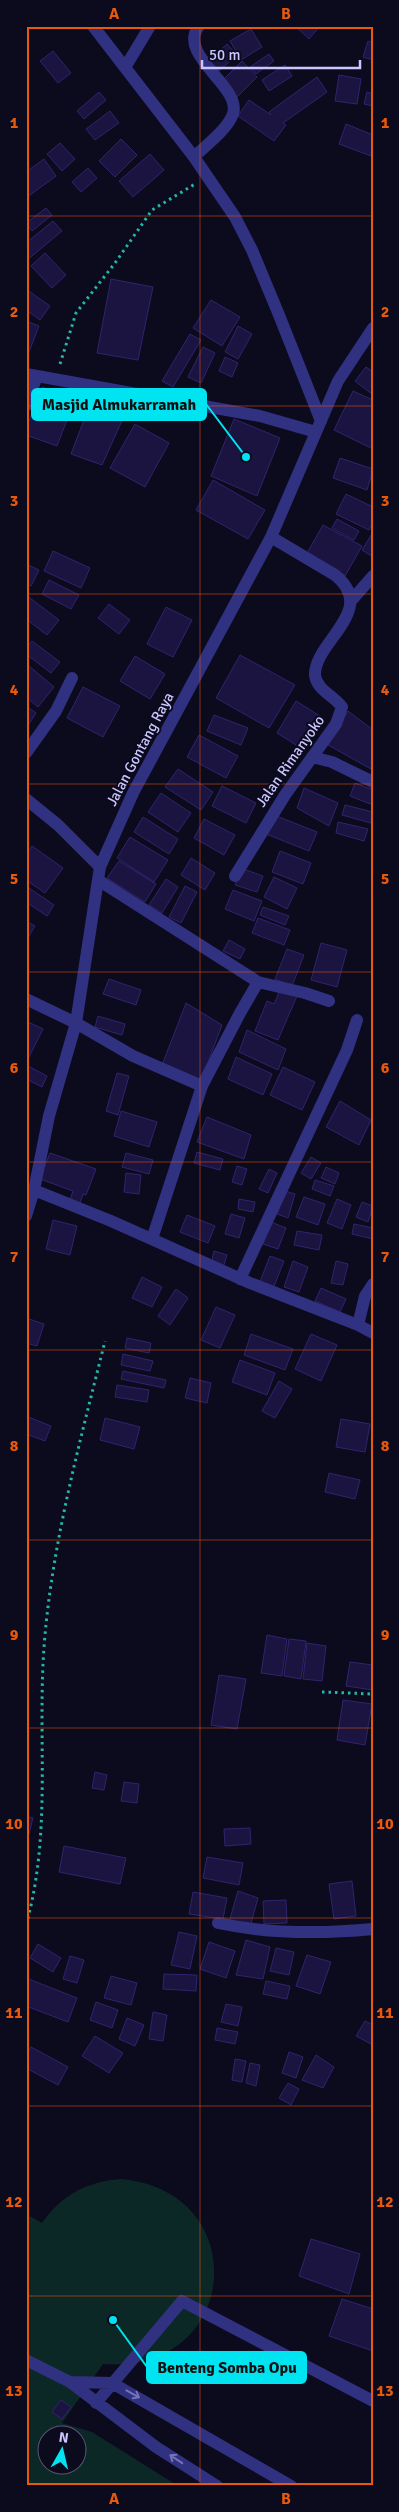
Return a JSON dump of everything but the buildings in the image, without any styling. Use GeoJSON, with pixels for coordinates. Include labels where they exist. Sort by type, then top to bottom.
{"type":"FeatureCollection","features":[{"type":"Feature","properties":{"kind":"street"},"geometry":{"type":"LineString","coordinates":[[26,406],[32,375],[318,426],[307,381],[252,250],[235,217],[194,157],[126,66],[93,26]]}},
{"type":"Feature","properties":{"kind":"street"},"geometry":{"type":"LineString","coordinates":[[126,66],[150,26]]}},
{"type":"Feature","properties":{"kind":"street"},"geometry":{"type":"LineString","coordinates":[[194,157],[228,123],[234,109],[230,97],[196,49],[194,37],[199,26]]}},
{"type":"Feature","properties":{"kind":"street","name":"Jalan Gontang Raya"},"geometry":{"type":"LineString","coordinates":[[26,1216],[34,1190],[49,1116],[76,1023],[100,867],[133,793],[271,537],[338,381],[373,328]]}},
{"type":"Feature","properties":{"kind":"street"},"geometry":{"type":"LineString","coordinates":[[271,537],[342,581],[350,602],[373,576]]}},
{"type":"Feature","properties":{"kind":"street","name":"Jalan Rimanyoko"},"geometry":{"type":"LineString","coordinates":[[235,876],[285,795],[340,715],[342,706],[318,684],[315,675],[317,665],[348,612],[350,602]]}},
{"type":"Feature","properties":{"kind":"street"},"geometry":{"type":"LineString","coordinates":[[26,753],[56,711],[72,678]]}},
{"type":"Feature","properties":{"kind":"street"},"geometry":{"type":"LineString","coordinates":[[312,757],[332,762],[373,782]]}},
{"type":"Feature","properties":{"kind":"street"},"geometry":{"type":"LineString","coordinates":[[26,799],[58,825],[100,867]]}},
{"type":"Feature","properties":{"kind":"street"},"geometry":{"type":"LineString","coordinates":[[98,880],[258,982],[305,993],[329,1001]]}},
{"type":"Feature","properties":{"kind":"street"},"geometry":{"type":"LineString","coordinates":[[152,1239],[202,1086],[258,982]]}},
{"type":"Feature","properties":{"kind":"street"},"geometry":{"type":"LineString","coordinates":[[26,999],[76,1023],[133,1056],[202,1086]]}},
{"type":"Feature","properties":{"kind":"street"},"geometry":{"type":"LineString","coordinates":[[240,1279],[347,1050],[357,1020]]}},
{"type":"Feature","properties":{"kind":"street"},"geometry":{"type":"LineString","coordinates":[[34,1190],[152,1239],[240,1279],[358,1324],[373,1333]]}},
{"type":"Feature","properties":{"kind":"street"},"geometry":{"type":"LineString","coordinates":[[358,1324],[365,1296],[373,1284]]}},
{"type":"Feature","properties":{"kind":"street"},"geometry":{"type":"LineString","coordinates":[[218,1923],[284,1932],[326,1932],[373,1928]]}},
{"type":"Feature","properties":{"kind":"street"},"geometry":{"type":"LineString","coordinates":[[96,2403],[182,2301],[373,2401]]}},
{"type":"Feature","properties":{"kind":"street"},"geometry":{"type":"LineString","coordinates":[[26,2360],[70,2382],[156,2447],[217,2486]]}},
{"type":"Feature","properties":{"kind":"street"},"geometry":{"type":"LineString","coordinates":[[70,2382],[112,2383],[291,2486]]}},
{"type":"Feature","properties":{"kind":"path"},"geometry":{"type":"LineString","coordinates":[[56,379],[76,313],[115,263],[152,210],[208,176]]}},
{"type":"Feature","properties":{"kind":"path"},"geometry":{"type":"LineString","coordinates":[[26,1925],[39,1862],[44,1797],[42,1710],[45,1636],[52,1578],[104,1341]]}},
{"type":"Feature","properties":{"kind":"path"},"geometry":{"type":"LineString","coordinates":[[322,1692],[373,1694]]}},
{"type":"Feature","properties":{"kind":"green space"},"geometry":{"type":"Polygon","coordinates":[[[120,2179],[164,2191],[194,2214],[210,2245],[214,2280],[205,2313],[183,2341],[149,2360],[103,2364],[62,2423],[65,2424],[38,2424],[38,2474],[88,2474],[88,2431],[178,2486],[26,2486],[26,2214],[42,2223],[67,2198],[96,2183],[120,2179]]]}},
{"type":"Feature","properties":{"kind":"place","name":"Masjid Almukarramah"},"geometry":{"type":"Point","coordinates":[246,457]}},
{"type":"Feature","properties":{"kind":"place","name":"Benteng Somba Opu"},"geometry":{"type":"Point","coordinates":[113,2320]}}]}
